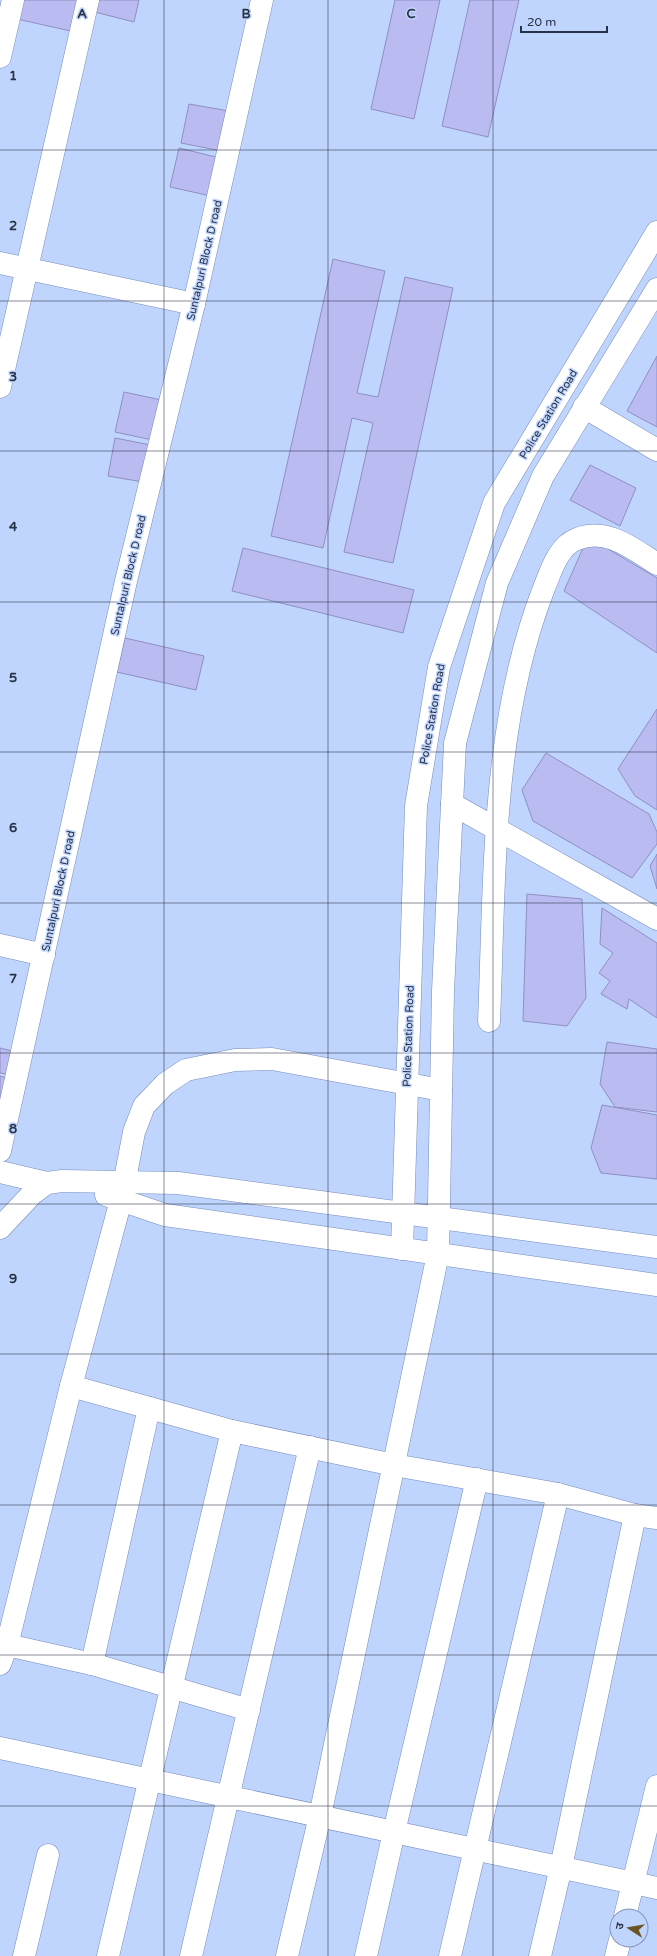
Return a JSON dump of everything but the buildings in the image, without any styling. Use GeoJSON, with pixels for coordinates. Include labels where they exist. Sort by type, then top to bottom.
{"type":"FeatureCollection","features":[{"type":"Feature","properties":{"kind":"street"},"geometry":{"type":"LineString","coordinates":[[0,57],[13,0]]}},
{"type":"Feature","properties":{"kind":"street"},"geometry":{"type":"LineString","coordinates":[[0,387],[88,0]]}},
{"type":"Feature","properties":{"kind":"street","name":"Suntalpuri Block D road"},"geometry":{"type":"LineString","coordinates":[[0,1150],[126,581],[194,304],[262,0]]}},
{"type":"Feature","properties":{"kind":"street","name":"Police Station Road"},"geometry":{"type":"LineString","coordinates":[[402,1249],[416,806],[439,667],[494,503],[657,232]]}},
{"type":"Feature","properties":{"kind":"street"},"geometry":{"type":"LineString","coordinates":[[0,263],[194,304]]}},
{"type":"Feature","properties":{"kind":"street"},"geometry":{"type":"LineString","coordinates":[[287,1956],[320,1816],[438,1254],[443,991],[455,742],[496,583],[543,476],[657,289]]}},
{"type":"Feature","properties":{"kind":"street"},"geometry":{"type":"LineString","coordinates":[[584,407],[657,450]]}},
{"type":"Feature","properties":{"kind":"street"},"geometry":{"type":"LineString","coordinates":[[488,1021],[497,830],[508,733],[520,664],[532,619],[554,564],[565,546],[575,539],[607,536],[623,542],[657,564]]}},
{"type":"Feature","properties":{"kind":"street"},"geometry":{"type":"LineString","coordinates":[[452,804],[657,920]]}},
{"type":"Feature","properties":{"kind":"street"},"geometry":{"type":"LineString","coordinates":[[0,945],[44,955]]}},
{"type":"Feature","properties":{"kind":"street"},"geometry":{"type":"LineString","coordinates":[[249,1710],[172,1689],[92,1664],[3,1654],[71,1386],[123,1191],[134,1132],[144,1106],[165,1084],[186,1070],[235,1060],[272,1059],[407,1085],[441,1090]]}},
{"type":"Feature","properties":{"kind":"street"},"geometry":{"type":"LineString","coordinates":[[0,1172],[54,1182],[123,1191],[178,1183],[657,1247]]}},
{"type":"Feature","properties":{"kind":"street"},"geometry":{"type":"LineString","coordinates":[[0,1228],[32,1194],[54,1182]]}},
{"type":"Feature","properties":{"kind":"street"},"geometry":{"type":"LineString","coordinates":[[123,1191],[165,1215],[657,1285]]}},
{"type":"Feature","properties":{"kind":"street"},"geometry":{"type":"LineString","coordinates":[[71,1386],[232,1432],[394,1465],[558,1494],[635,1516],[657,1518]]}},
{"type":"Feature","properties":{"kind":"street"},"geometry":{"type":"LineString","coordinates":[[92,1664],[149,1408]]}},
{"type":"Feature","properties":{"kind":"street"},"geometry":{"type":"LineString","coordinates":[[108,1956],[151,1780],[232,1432]]}},
{"type":"Feature","properties":{"kind":"street"},"geometry":{"type":"LineString","coordinates":[[192,1956],[310,1447]]}},
{"type":"Feature","properties":{"kind":"street"},"geometry":{"type":"LineString","coordinates":[[366,1956],[477,1479]]}},
{"type":"Feature","properties":{"kind":"street"},"geometry":{"type":"LineString","coordinates":[[450,1956],[558,1494]]}},
{"type":"Feature","properties":{"kind":"street"},"geometry":{"type":"LineString","coordinates":[[540,1956],[635,1516]]}},
{"type":"Feature","properties":{"kind":"street"},"geometry":{"type":"LineString","coordinates":[[0,1748],[657,1888]]}},
{"type":"Feature","properties":{"kind":"street"},"geometry":{"type":"LineString","coordinates":[[627,1908],[657,1786]]}},
{"type":"Feature","properties":{"kind":"street"},"geometry":{"type":"LineString","coordinates":[[24,1956],[48,1855]]}}]}
